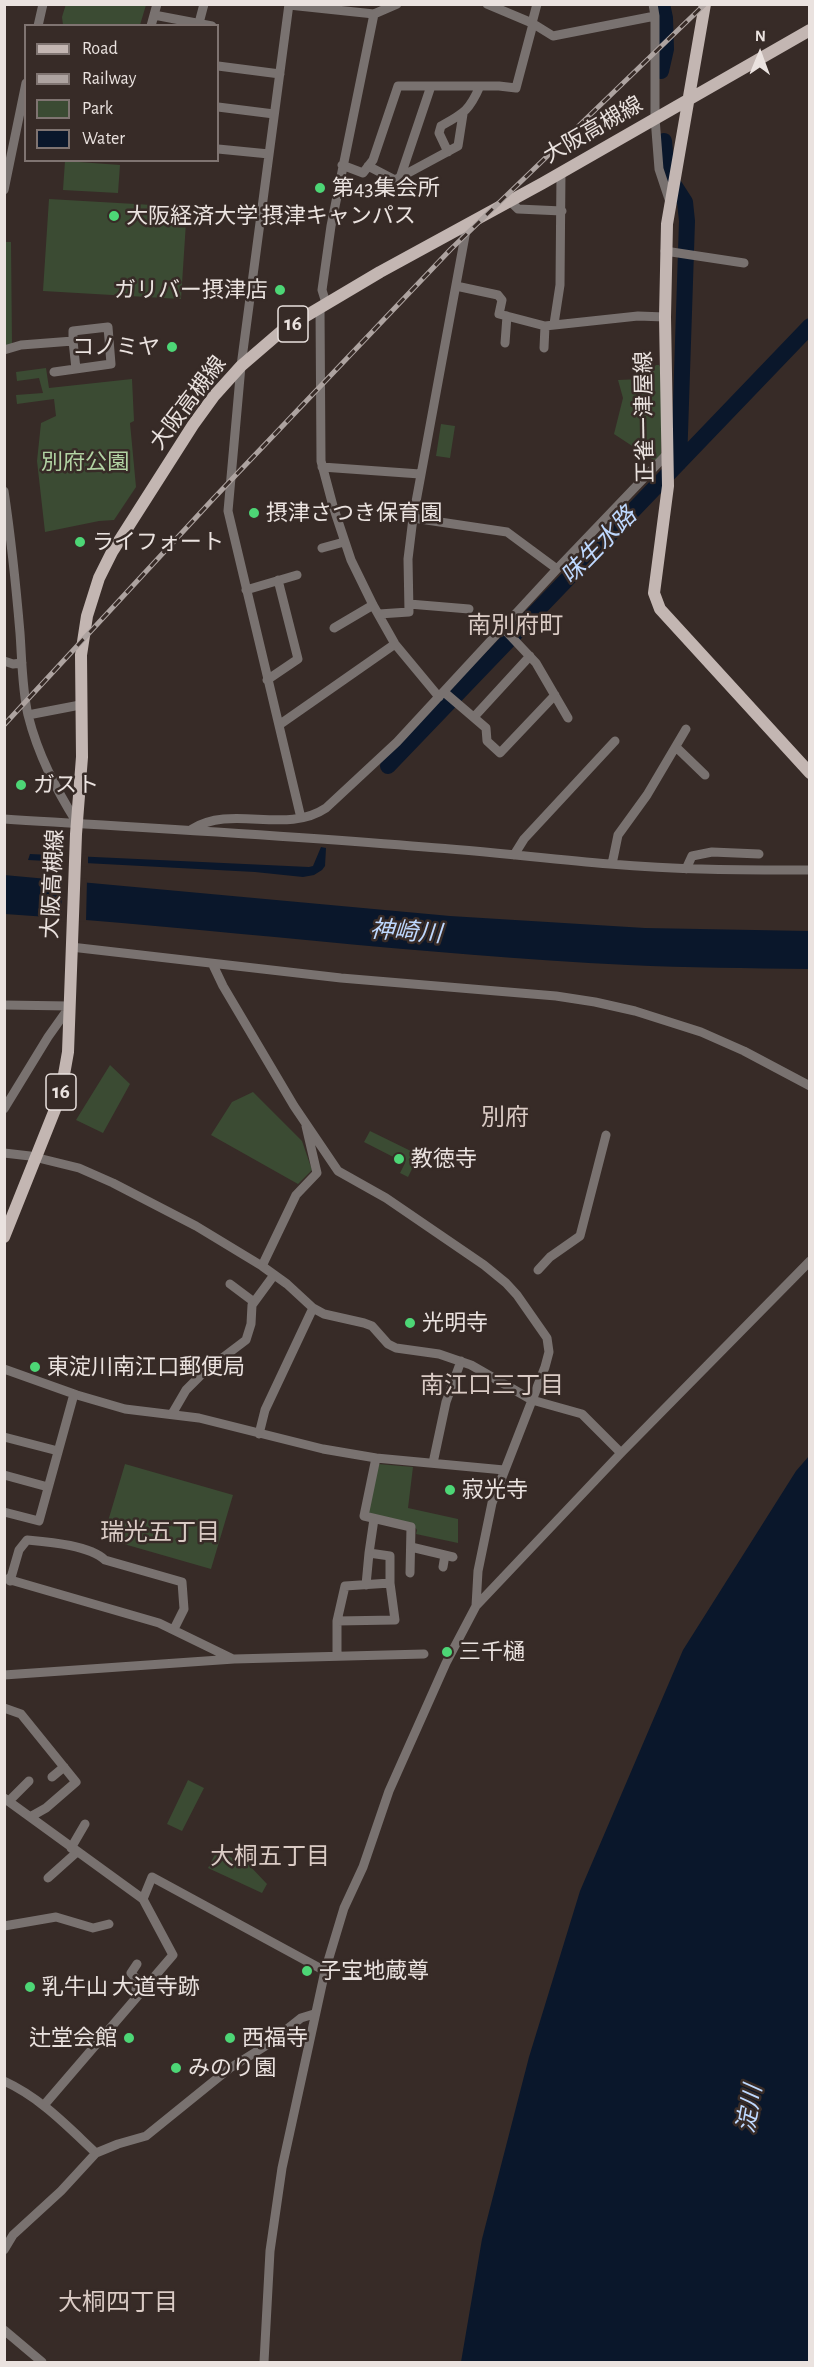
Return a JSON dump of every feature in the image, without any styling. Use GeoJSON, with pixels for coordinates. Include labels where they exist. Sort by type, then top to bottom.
{"type":"FeatureCollection","features":[{"type":"Feature","properties":{"kind":"main road","name":"正雀一津屋線"},"geometry":{"type":"LineString","coordinates":[[705,4],[670,202],[665,251],[668,486],[655,587],[657,604],[810,773]]}},
{"type":"Feature","properties":{"kind":"main road","name":"大阪高槻線"},"geometry":{"type":"LineString","coordinates":[[4,1237],[60,1097],[68,1052],[76,829],[82,757],[81,654],[85,625],[107,560],[193,425],[214,396],[241,366],[277,335],[323,305],[810,30]]}},
{"type":"Feature","properties":{"kind":"street"},"geometry":{"type":"LineString","coordinates":[[38,24],[43,4]]}},
{"type":"Feature","properties":{"kind":"street"},"geometry":{"type":"LineString","coordinates":[[152,24],[157,4]]}},
{"type":"Feature","properties":{"kind":"street"},"geometry":{"type":"LineString","coordinates":[[199,23],[204,4]]}},
{"type":"Feature","properties":{"kind":"street"},"geometry":{"type":"LineString","coordinates":[[301,818],[228,511],[241,366],[289,5],[341,12],[369,10],[397,4]]}},
{"type":"Feature","properties":{"kind":"street"},"geometry":{"type":"LineString","coordinates":[[342,165],[363,173],[373,160],[398,86],[516,88],[537,4]]}},
{"type":"Feature","properties":{"kind":"street"},"geometry":{"type":"LineString","coordinates":[[653,4],[655,118],[659,169],[670,202]]}},
{"type":"Feature","properties":{"kind":"street"},"geometry":{"type":"LineString","coordinates":[[488,5],[553,36],[655,16]]}},
{"type":"Feature","properties":{"kind":"street"},"geometry":{"type":"LineString","coordinates":[[369,10],[322,290],[322,467],[344,542],[373,606],[395,644],[442,695],[460,705],[486,728],[487,741],[500,753],[555,695]]}},
{"type":"Feature","properties":{"kind":"street"},"geometry":{"type":"LineString","coordinates":[[154,15],[203,24]]}},
{"type":"Feature","properties":{"kind":"street"},"geometry":{"type":"LineString","coordinates":[[219,66],[279,74]]}},
{"type":"Feature","properties":{"kind":"street"},"geometry":{"type":"LineString","coordinates":[[400,178],[431,86]]}},
{"type":"Feature","properties":{"kind":"street"},"geometry":{"type":"LineString","coordinates":[[448,152],[439,133],[441,126],[463,114],[472,105],[480,86]]}},
{"type":"Feature","properties":{"kind":"street"},"geometry":{"type":"LineString","coordinates":[[4,190],[24,93]]}},
{"type":"Feature","properties":{"kind":"street"},"geometry":{"type":"LineString","coordinates":[[219,107],[274,114]]}},
{"type":"Feature","properties":{"kind":"street"},"geometry":{"type":"LineString","coordinates":[[368,166],[395,180],[448,152],[458,146],[463,114]]}},
{"type":"Feature","properties":{"kind":"street"},"geometry":{"type":"LineString","coordinates":[[219,149],[269,154]]}},
{"type":"Feature","properties":{"kind":"street"},"geometry":{"type":"LineString","coordinates":[[544,348],[560,285],[561,172]]}},
{"type":"Feature","properties":{"kind":"street"},"geometry":{"type":"LineString","coordinates":[[510,201],[518,209],[562,211]]}},
{"type":"Feature","properties":{"kind":"street"},"geometry":{"type":"LineString","coordinates":[[379,614],[409,612],[408,559],[412,518],[467,225]]}},
{"type":"Feature","properties":{"kind":"street"},"geometry":{"type":"LineString","coordinates":[[665,251],[744,263]]}},
{"type":"Feature","properties":{"kind":"street"},"geometry":{"type":"LineString","coordinates":[[456,286],[498,295],[502,300],[499,314],[549,325],[638,316],[665,317]]}},
{"type":"Feature","properties":{"kind":"street"},"geometry":{"type":"LineString","coordinates":[[54,372],[111,367],[107,315]]}},
{"type":"Feature","properties":{"kind":"street"},"geometry":{"type":"LineString","coordinates":[[505,343],[507,316]]}},
{"type":"Feature","properties":{"kind":"street"},"geometry":{"type":"LineString","coordinates":[[76,369],[73,331],[108,327]]}},
{"type":"Feature","properties":{"kind":"street"},"geometry":{"type":"LineString","coordinates":[[4,350],[21,345],[74,341]]}},
{"type":"Feature","properties":{"kind":"street"},"geometry":{"type":"LineString","coordinates":[[192,829],[203,822],[222,819],[301,818],[316,814],[330,805],[397,742],[504,629],[557,569],[667,461]]}},
{"type":"Feature","properties":{"kind":"street"},"geometry":{"type":"LineString","coordinates":[[322,467],[420,474]]}},
{"type":"Feature","properties":{"kind":"street"},"geometry":{"type":"LineString","coordinates":[[4,491],[23,690],[28,715],[36,743],[76,829]]}},
{"type":"Feature","properties":{"kind":"street"},"geometry":{"type":"LineString","coordinates":[[412,518],[507,532],[557,569]]}},
{"type":"Feature","properties":{"kind":"street"},"geometry":{"type":"LineString","coordinates":[[322,548],[344,542]]}},
{"type":"Feature","properties":{"kind":"street"},"geometry":{"type":"LineString","coordinates":[[397,559],[408,559]]}},
{"type":"Feature","properties":{"kind":"street"},"geometry":{"type":"LineString","coordinates":[[246,590],[297,575]]}},
{"type":"Feature","properties":{"kind":"street"},"geometry":{"type":"LineString","coordinates":[[267,680],[298,659],[278,580]]}},
{"type":"Feature","properties":{"kind":"street"},"geometry":{"type":"LineString","coordinates":[[409,604],[469,609]]}},
{"type":"Feature","properties":{"kind":"street"},"geometry":{"type":"LineString","coordinates":[[334,628],[373,606]]}},
{"type":"Feature","properties":{"kind":"street"},"geometry":{"type":"LineString","coordinates":[[504,629],[536,663],[568,718]]}},
{"type":"Feature","properties":{"kind":"street"},"geometry":{"type":"LineString","coordinates":[[279,725],[395,644]]}},
{"type":"Feature","properties":{"kind":"street"},"geometry":{"type":"LineString","coordinates":[[474,717],[530,656]]}},
{"type":"Feature","properties":{"kind":"street"},"geometry":{"type":"LineString","coordinates":[[4,661],[13,664],[22,663]]}},
{"type":"Feature","properties":{"kind":"street"},"geometry":{"type":"LineString","coordinates":[[28,715],[80,705]]}},
{"type":"Feature","properties":{"kind":"street"},"geometry":{"type":"LineString","coordinates":[[612,864],[618,835],[647,795],[686,729]]}},
{"type":"Feature","properties":{"kind":"street"},"geometry":{"type":"LineString","coordinates":[[514,855],[524,839],[615,741]]}},
{"type":"Feature","properties":{"kind":"street"},"geometry":{"type":"LineString","coordinates":[[676,747],[705,775]]}},
{"type":"Feature","properties":{"kind":"street"},"geometry":{"type":"LineString","coordinates":[[4,819],[76,829],[192,829],[686,869],[810,870]]}},
{"type":"Feature","properties":{"kind":"street"},"geometry":{"type":"LineString","coordinates":[[686,869],[692,856],[712,852],[759,854]]}},
{"type":"Feature","properties":{"kind":"street"},"geometry":{"type":"LineString","coordinates":[[72,942],[213,964],[341,978],[556,996],[595,1002],[635,1011],[701,1032],[744,1051],[810,1086]]}},
{"type":"Feature","properties":{"kind":"street"},"geometry":{"type":"LineString","coordinates":[[213,964],[230,999],[304,1121],[338,1171],[386,1198],[484,1265],[517,1294],[547,1338],[549,1352],[492,1503],[478,1571],[476,1606]]}},
{"type":"Feature","properties":{"kind":"street"},"geometry":{"type":"LineString","coordinates":[[4,1005],[70,1006]]}},
{"type":"Feature","properties":{"kind":"street"},"geometry":{"type":"LineString","coordinates":[[4,1108],[48,1036],[70,1006]]}},
{"type":"Feature","properties":{"kind":"street"},"geometry":{"type":"LineString","coordinates":[[262,1266],[296,1195],[317,1173],[304,1121]]}},
{"type":"Feature","properties":{"kind":"street"},"geometry":{"type":"LineString","coordinates":[[538,1270],[550,1257],[580,1236],[606,1135]]}},
{"type":"Feature","properties":{"kind":"street"},"geometry":{"type":"LineString","coordinates":[[4,1153],[79,1168],[113,1183],[196,1226],[262,1266],[313,1308],[324,1314],[356,1320],[372,1326],[388,1344],[396,1348],[439,1354],[461,1361],[532,1400],[582,1414],[621,1453]]}},
{"type":"Feature","properties":{"kind":"street"},"geometry":{"type":"LineString","coordinates":[[264,2362],[270,2251],[282,2168],[314,2014],[344,1908],[363,1867],[389,1791],[424,1708],[476,1606],[621,1453],[810,1261]]}},
{"type":"Feature","properties":{"kind":"street"},"geometry":{"type":"LineString","coordinates":[[172,1414],[186,1390],[205,1371],[246,1340],[251,1324],[252,1305],[274,1275]]}},
{"type":"Feature","properties":{"kind":"street"},"geometry":{"type":"LineString","coordinates":[[230,1284],[254,1302]]}},
{"type":"Feature","properties":{"kind":"street"},"geometry":{"type":"LineString","coordinates":[[259,1434],[265,1410],[313,1308]]}},
{"type":"Feature","properties":{"kind":"street"},"geometry":{"type":"LineString","coordinates":[[433,1463],[446,1402],[461,1361]]}},
{"type":"Feature","properties":{"kind":"street"},"geometry":{"type":"LineString","coordinates":[[4,1369],[125,1409],[199,1418],[323,1449],[376,1458],[504,1470]]}},
{"type":"Feature","properties":{"kind":"street"},"geometry":{"type":"LineString","coordinates":[[4,1512],[39,1521],[74,1394]]}},
{"type":"Feature","properties":{"kind":"street"},"geometry":{"type":"LineString","coordinates":[[4,1437],[58,1451]]}},
{"type":"Feature","properties":{"kind":"street"},"geometry":{"type":"LineString","coordinates":[[376,1458],[364,1516],[411,1527],[410,1573]]}},
{"type":"Feature","properties":{"kind":"street"},"geometry":{"type":"LineString","coordinates":[[4,1475],[48,1487]]}},
{"type":"Feature","properties":{"kind":"street"},"geometry":{"type":"LineString","coordinates":[[366,1585],[374,1519]]}},
{"type":"Feature","properties":{"kind":"street"},"geometry":{"type":"LineString","coordinates":[[174,1629],[184,1609],[182,1582],[105,1560],[98,1554],[57,1543],[27,1540],[19,1550],[7,1580],[174,1629],[234,1659]]}},
{"type":"Feature","properties":{"kind":"street"},"geometry":{"type":"LineString","coordinates":[[411,1547],[449,1556],[443,1567]]}},
{"type":"Feature","properties":{"kind":"street"},"geometry":{"type":"LineString","coordinates":[[337,1621],[395,1620],[390,1583],[390,1556],[369,1553]]}},
{"type":"Feature","properties":{"kind":"street"},"geometry":{"type":"LineString","coordinates":[[337,1656],[337,1621],[345,1586],[390,1583]]}},
{"type":"Feature","properties":{"kind":"street"},"geometry":{"type":"LineString","coordinates":[[4,1675],[234,1659],[424,1654]]}},
{"type":"Feature","properties":{"kind":"street"},"geometry":{"type":"LineString","coordinates":[[4,1708],[21,1714],[76,1782],[46,1808],[30,1817]]}},
{"type":"Feature","properties":{"kind":"street"},"geometry":{"type":"LineString","coordinates":[[52,1777],[64,1767]]}},
{"type":"Feature","properties":{"kind":"street"},"geometry":{"type":"LineString","coordinates":[[28,1781],[7,1800],[143,1899],[173,1954],[45,2104]]}},
{"type":"Feature","properties":{"kind":"street"},"geometry":{"type":"LineString","coordinates":[[48,1878],[74,1850],[85,1824]]}},
{"type":"Feature","properties":{"kind":"street"},"geometry":{"type":"LineString","coordinates":[[143,1899],[152,1877],[325,1971]]}},
{"type":"Feature","properties":{"kind":"street"},"geometry":{"type":"LineString","coordinates":[[4,1926],[56,1917],[93,1928],[110,1924]]}},
{"type":"Feature","properties":{"kind":"street"},"geometry":{"type":"LineString","coordinates":[[135,1999],[137,1980],[131,1973],[137,1964]]}},
{"type":"Feature","properties":{"kind":"street"},"geometry":{"type":"LineString","coordinates":[[4,2250],[13,2235],[61,2191],[96,2153],[146,2136],[230,2068],[267,2045],[301,2018],[314,2014]]}},
{"type":"Feature","properties":{"kind":"street"},"geometry":{"type":"LineString","coordinates":[[4,2081],[25,2090],[45,2104],[96,2153]]}},
{"type":"Feature","properties":{"kind":"street"},"geometry":{"type":"LineString","coordinates":[[4,2330],[42,2362]]}},
{"type":"Feature","properties":{"kind":"green space"},"geometry":{"type":"Polygon","coordinates":[[[66,4],[146,4],[140,24],[63,24],[62,17],[66,4]]]}},
{"type":"Feature","properties":{"kind":"green space"},"geometry":{"type":"Polygon","coordinates":[[[65,162],[120,165],[118,193],[63,190],[65,162]]]}},
{"type":"Feature","properties":{"kind":"green space"},"geometry":{"type":"Polygon","coordinates":[[[49,199],[187,207],[181,299],[43,291],[49,199]]]}},
{"type":"Feature","properties":{"kind":"green space"},"geometry":{"type":"Polygon","coordinates":[[[4,242],[11,242],[12,345],[4,346],[4,242]]]}},
{"type":"Feature","properties":{"kind":"green space"},"geometry":{"type":"Polygon","coordinates":[[[656,365],[659,365],[661,369],[661,454],[655,461],[614,434],[623,398],[618,380],[642,379],[656,365]]]}},
{"type":"Feature","properties":{"kind":"green space","name":"別府公園"},"geometry":{"type":"Polygon","coordinates":[[[46,368],[49,388],[132,379],[134,421],[130,423],[136,487],[114,520],[45,532],[37,461],[41,423],[56,416],[54,399],[17,404],[16,395],[43,393],[39,378],[17,381],[16,372],[46,368]]]}},
{"type":"Feature","properties":{"kind":"green space"},"geometry":{"type":"Polygon","coordinates":[[[441,424],[455,426],[450,458],[436,456],[441,424]]]}},
{"type":"Feature","properties":{"kind":"green space"},"geometry":{"type":"Polygon","coordinates":[[[110,1065],[130,1084],[103,1133],[76,1120],[110,1065]]]}},
{"type":"Feature","properties":{"kind":"green space"},"geometry":{"type":"Polygon","coordinates":[[[253,1092],[302,1141],[312,1170],[298,1184],[211,1135],[232,1102],[253,1092]]]}},
{"type":"Feature","properties":{"kind":"green space"},"geometry":{"type":"Polygon","coordinates":[[[370,1131],[419,1155],[408,1177],[400,1173],[405,1163],[364,1142],[370,1131]]]}},
{"type":"Feature","properties":{"kind":"green space"},"geometry":{"type":"Polygon","coordinates":[[[125,1464],[233,1495],[211,1569],[103,1538],[125,1464]]]}},
{"type":"Feature","properties":{"kind":"green space"},"geometry":{"type":"Polygon","coordinates":[[[378,1464],[413,1467],[408,1508],[458,1519],[458,1543],[416,1534],[417,1530],[414,1526],[368,1513],[378,1464]]]}},
{"type":"Feature","properties":{"kind":"green space"},"geometry":{"type":"Polygon","coordinates":[[[188,1780],[204,1788],[182,1831],[167,1824],[188,1780]]]}},
{"type":"Feature","properties":{"kind":"green space"},"geometry":{"type":"Polygon","coordinates":[[[221,1853],[249,1865],[267,1884],[262,1893],[208,1868],[215,1854],[221,1853]]]}},
{"type":"Feature","properties":{"kind":"water"},"geometry":{"type":"Polygon","coordinates":[[[321,847],[326,848],[325,866],[314,875],[303,877],[255,872],[28,860],[30,854],[309,867],[313,866],[321,847]]]}},
{"type":"Feature","properties":{"kind":"water","name":"神崎川"},"geometry":{"type":"Polygon","coordinates":[[[4,875],[450,916],[645,928],[809,931],[809,969],[673,967],[550,961],[5,914],[4,875]]]}},
{"type":"Feature","properties":{"kind":"water","name":"淀川"},"geometry":{"type":"Polygon","coordinates":[[[809,1456],[809,2362],[461,2362],[482,2239],[529,2057],[580,1891],[683,1650],[796,1471],[809,1456]]]}},
{"type":"Feature","properties":{"kind":"pier"},"geometry":{"type":"Polygon","coordinates":[[[63,853],[88,855],[88,867],[63,865],[63,853]]]}},
{"type":"Feature","properties":{"kind":"pier"},"geometry":{"type":"Polygon","coordinates":[[[62,878],[87,879],[86,922],[61,921],[62,878]]]}},
{"type":"Feature","properties":{"kind":"waterway"},"geometry":{"type":"LineString","coordinates":[[661,71],[666,49],[662,4]]}},
{"type":"Feature","properties":{"kind":"waterway"},"geometry":{"type":"LineString","coordinates":[[664,141],[667,174],[685,202],[687,221],[679,463]]}},
{"type":"Feature","properties":{"kind":"waterway","name":"味生水路"},"geometry":{"type":"LineString","coordinates":[[388,766],[810,326]]}},
{"type":"Feature","properties":{"kind":"railway"},"geometry":{"type":"LineString","coordinates":[[4,725],[214,498],[451,249],[705,4]]}},
{"type":"Feature","properties":{"kind":"place","name":"第43集会所"},"geometry":{"type":"Point","coordinates":[320,188]}},
{"type":"Feature","properties":{"kind":"place","name":"大阪経済大学 摂津キャンパス"},"geometry":{"type":"Point","coordinates":[114,216]}},
{"type":"Feature","properties":{"kind":"place","name":"ガリバー摂津店"},"geometry":{"type":"Point","coordinates":[280,290]}},
{"type":"Feature","properties":{"kind":"place","name":"コノミヤ"},"geometry":{"type":"Point","coordinates":[172,347]}},
{"type":"Feature","properties":{"kind":"place","name":"摂津さつき保育園"},"geometry":{"type":"Point","coordinates":[254,513]}},
{"type":"Feature","properties":{"kind":"place","name":"ライフォート"},"geometry":{"type":"Point","coordinates":[80,542]}},
{"type":"Feature","properties":{"kind":"place","name":"ガスト"},"geometry":{"type":"Point","coordinates":[21,785]}},
{"type":"Feature","properties":{"kind":"place","name":"教徳寺"},"geometry":{"type":"Point","coordinates":[399,1159]}},
{"type":"Feature","properties":{"kind":"place","name":"光明寺"},"geometry":{"type":"Point","coordinates":[410,1323]}},
{"type":"Feature","properties":{"kind":"place","name":"東淀川南江口郵便局"},"geometry":{"type":"Point","coordinates":[35,1367]}},
{"type":"Feature","properties":{"kind":"place","name":"寂光寺"},"geometry":{"type":"Point","coordinates":[450,1490]}},
{"type":"Feature","properties":{"kind":"place","name":"三千樋"},"geometry":{"type":"Point","coordinates":[447,1652]}},
{"type":"Feature","properties":{"kind":"place","name":"子宝地蔵尊"},"geometry":{"type":"Point","coordinates":[307,1971]}},
{"type":"Feature","properties":{"kind":"place","name":"乳牛山 大道寺跡"},"geometry":{"type":"Point","coordinates":[30,1987]}},
{"type":"Feature","properties":{"kind":"place","name":"辻堂会館"},"geometry":{"type":"Point","coordinates":[129,2038]}},
{"type":"Feature","properties":{"kind":"place","name":"西福寺"},"geometry":{"type":"Point","coordinates":[230,2038]}},
{"type":"Feature","properties":{"kind":"place","name":"みのり園"},"geometry":{"type":"Point","coordinates":[176,2068]}},
{"type":"Feature","properties":{"kind":"district","name":"南別府町"},"geometry":{"type":"Point","coordinates":[515,626]}},
{"type":"Feature","properties":{"kind":"district","name":"別府"},"geometry":{"type":"Point","coordinates":[505,1118]}},
{"type":"Feature","properties":{"kind":"district","name":"南江口三丁目"},"geometry":{"type":"Point","coordinates":[492,1386]}},
{"type":"Feature","properties":{"kind":"district","name":"瑞光五丁目"},"geometry":{"type":"Point","coordinates":[160,1533]}},
{"type":"Feature","properties":{"kind":"district","name":"大桐五丁目"},"geometry":{"type":"Point","coordinates":[270,1857]}},
{"type":"Feature","properties":{"kind":"district","name":"大桐四丁目"},"geometry":{"type":"Point","coordinates":[118,2303]}}]}
